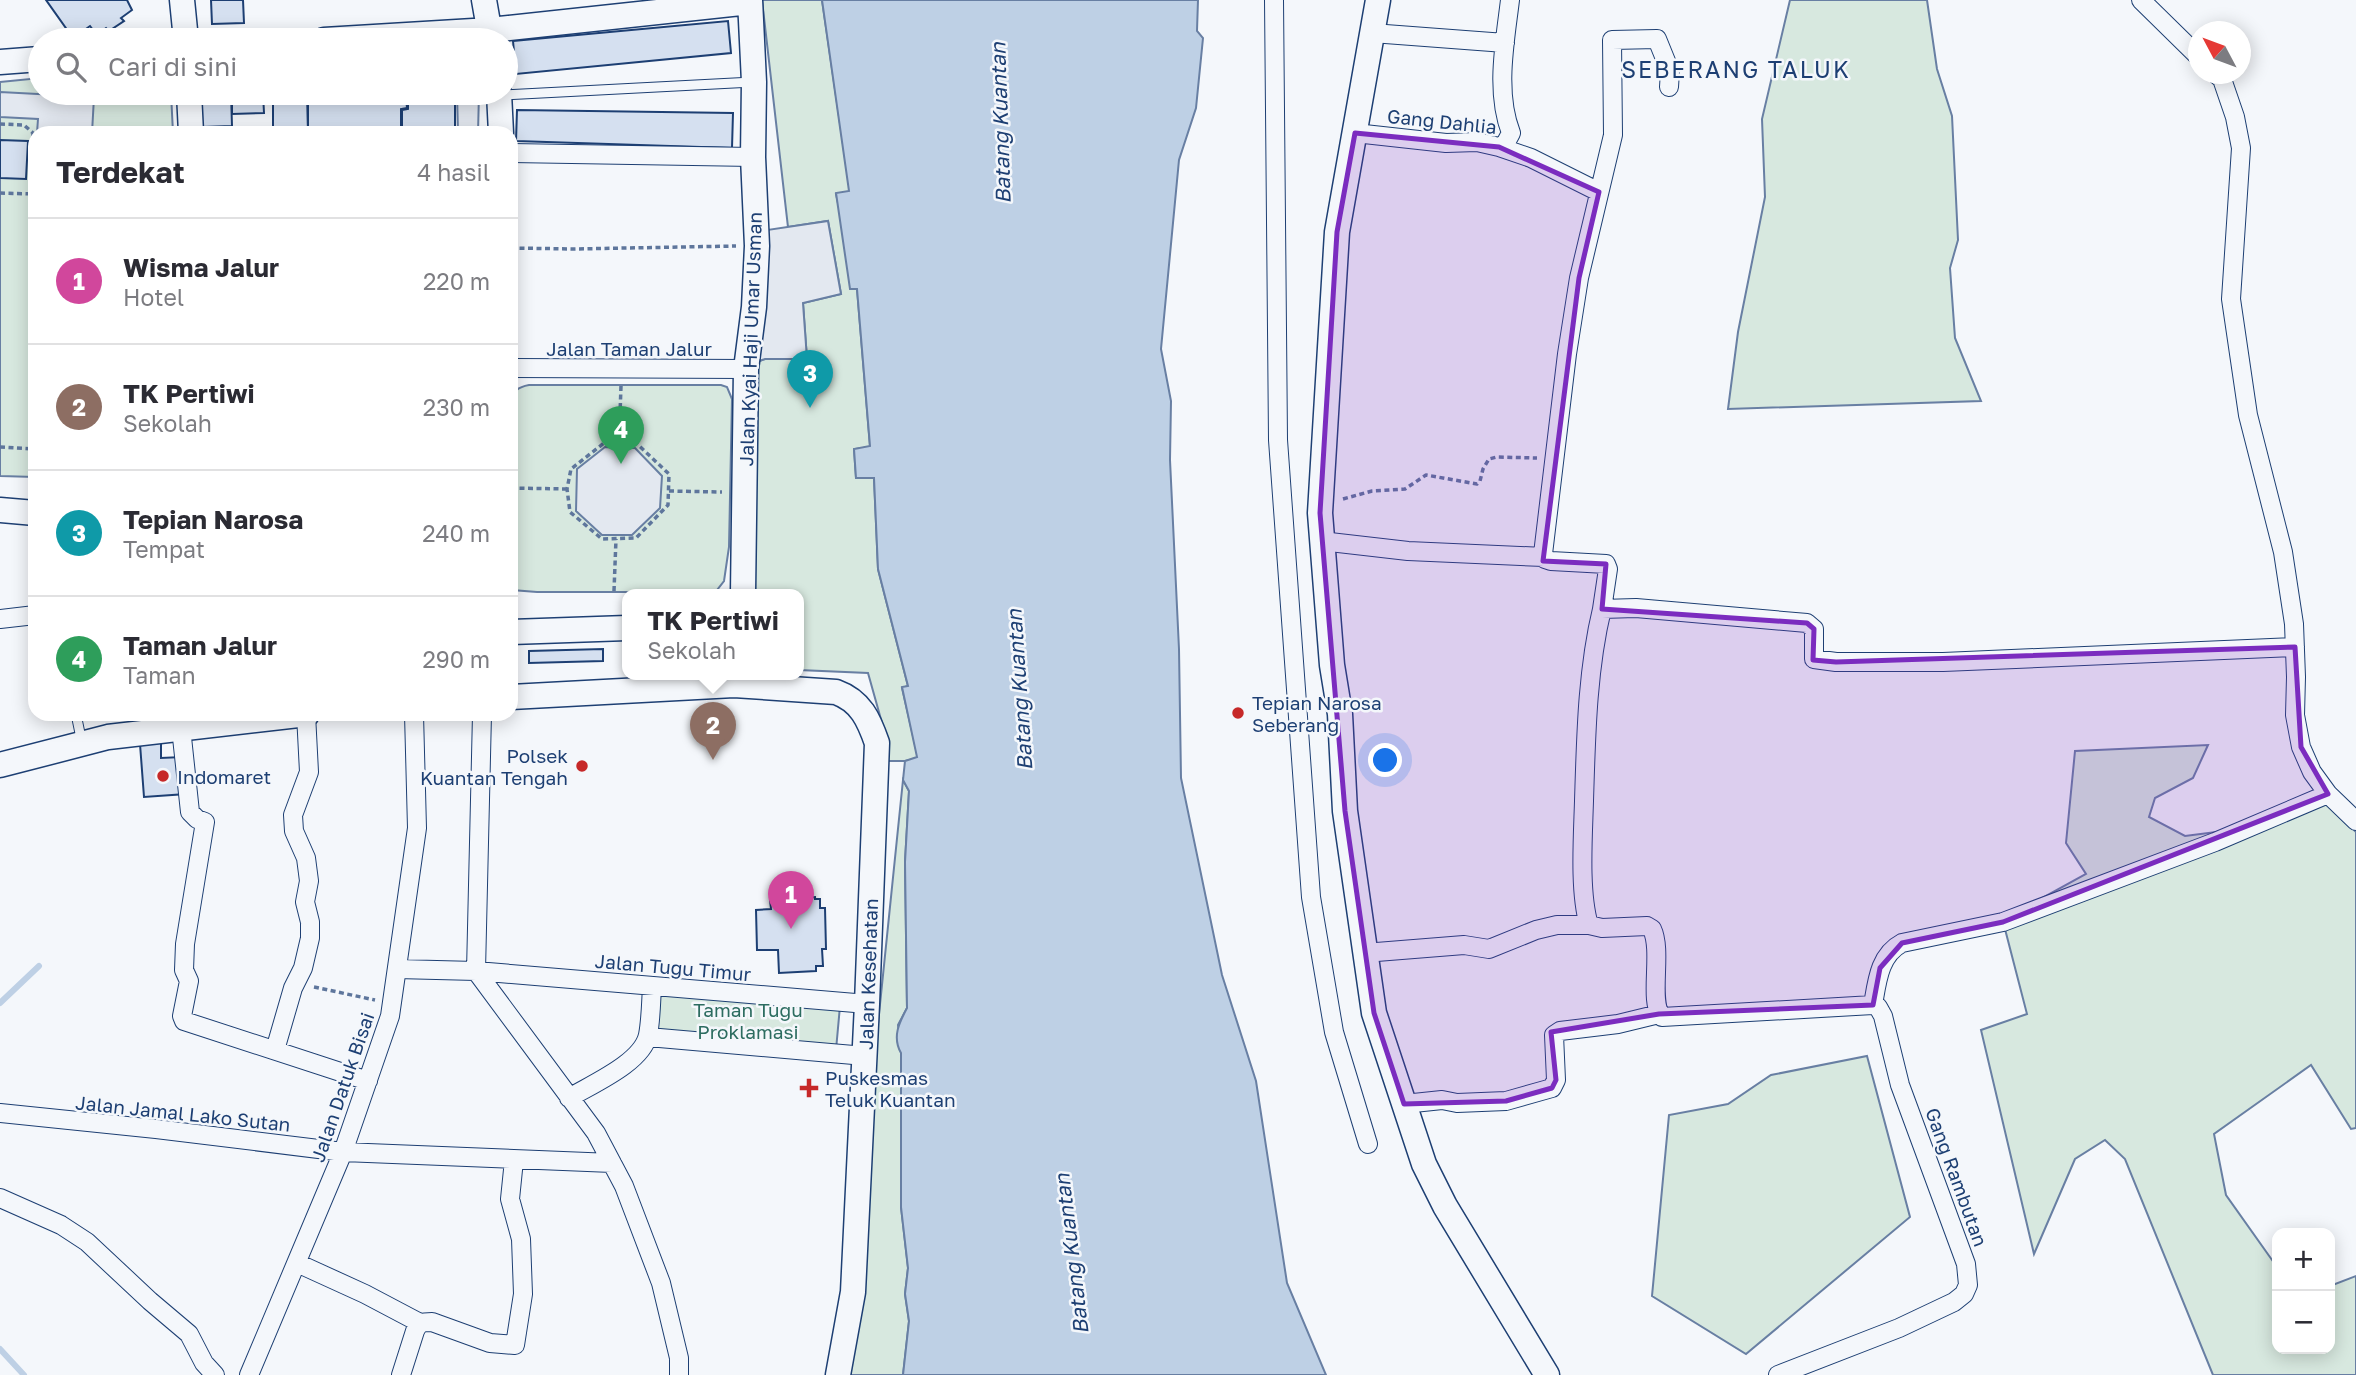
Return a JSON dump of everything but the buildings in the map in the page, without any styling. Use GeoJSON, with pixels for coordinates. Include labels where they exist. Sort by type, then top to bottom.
{"type":"FeatureCollection","features":[{"type":"Feature","properties":{"kind":"street"},"geometry":{"type":"LineString","coordinates":[[182,0],[185,28]]}},
{"type":"Feature","properties":{"kind":"street"},"geometry":{"type":"LineString","coordinates":[[484,0],[489,28]]}},
{"type":"Feature","properties":{"kind":"street"},"geometry":{"type":"LineString","coordinates":[[1274,0],[1278,440],[1311,897],[1334,1032],[1368,1144]]}},
{"type":"Feature","properties":{"kind":"street"},"geometry":{"type":"LineString","coordinates":[[1378,0],[1337,232],[1320,502],[1332,665],[1340,714],[1345,811],[1374,1013],[1424,1164],[1445,1206],[1547,1375]]}},
{"type":"Feature","properties":{"kind":"street"},"geometry":{"type":"LineString","coordinates":[[1503,148],[1510,133],[1505,119],[1503,95],[1510,0]]}},
{"type":"Feature","properties":{"kind":"street"},"geometry":{"type":"LineString","coordinates":[[2141,0],[2188,45]]}},
{"type":"Feature","properties":{"kind":"street"},"geometry":{"type":"LineString","coordinates":[[518,31],[750,1]]}},
{"type":"Feature","properties":{"kind":"street","name":"Jalan Kyai Haji Umar Usman"},"geometry":{"type":"LineString","coordinates":[[743,589],[747,369],[757,246],[750,1]]}},
{"type":"Feature","properties":{"kind":"street"},"geometry":{"type":"LineString","coordinates":[[1372,33],[1505,43]]}},
{"type":"Feature","properties":{"kind":"street"},"geometry":{"type":"LineString","coordinates":[[1544,556],[1567,354],[1579,278],[1613,135],[1612,40],[1657,39],[1670,71],[1669,87]]}},
{"type":"Feature","properties":{"kind":"street"},"geometry":{"type":"LineString","coordinates":[[0,62],[28,60]]}},
{"type":"Feature","properties":{"kind":"street"},"geometry":{"type":"LineString","coordinates":[[2224,84],[2235,117],[2241,148],[2231,299],[2248,415],[2283,552],[2295,647],[2295,715],[2301,747],[2312,772],[2328,794],[2356,821]]}},
{"type":"Feature","properties":{"kind":"street"},"geometry":{"type":"LineString","coordinates":[[190,105],[191,126]]}},
{"type":"Feature","properties":{"kind":"street"},"geometry":{"type":"LineString","coordinates":[[500,105],[501,126]]}},
{"type":"Feature","properties":{"kind":"street","name":"Gang Dahlia"},"geometry":{"type":"LineString","coordinates":[[1355,133],[1446,143],[1477,142],[1503,148],[1543,164],[1599,192]]}},
{"type":"Feature","properties":{"kind":"street"},"geometry":{"type":"LineString","coordinates":[[518,153],[753,157]]}},
{"type":"Feature","properties":{"kind":"street","name":"Jalan Taman Jalur"},"geometry":{"type":"LineString","coordinates":[[518,369],[747,369]]}},
{"type":"Feature","properties":{"kind":"street"},"geometry":{"type":"LineString","coordinates":[[0,510],[28,512]]}},
{"type":"Feature","properties":{"kind":"street"},"geometry":{"type":"LineString","coordinates":[[1321,541],[1408,551],[1544,556],[1551,561],[1606,564],[1608,569],[1597,629],[1587,722],[1582,853],[1589,925]]}},
{"type":"Feature","properties":{"kind":"street"},"geometry":{"type":"LineString","coordinates":[[1602,609],[1636,608],[1807,623],[1814,629],[1814,659],[1836,662],[1943,662],[2295,647]]}},
{"type":"Feature","properties":{"kind":"street"},"geometry":{"type":"LineString","coordinates":[[0,619],[28,616]]}},
{"type":"Feature","properties":{"kind":"street"},"geometry":{"type":"LineString","coordinates":[[518,632],[622,628]]}},
{"type":"Feature","properties":{"kind":"street","name":"Jalan Kesehatan"},"geometry":{"type":"LineString","coordinates":[[518,696],[735,680],[836,692],[848,696],[856,703],[870,724],[877,743],[865,1056],[853,1292],[838,1375]]}},
{"type":"Feature","properties":{"kind":"street"},"geometry":{"type":"LineString","coordinates":[[0,765],[108,737],[244,721]]}},
{"type":"Feature","properties":{"kind":"street"},"geometry":{"type":"LineString","coordinates":[[275,1050],[295,983],[303,968],[310,938],[310,922],[305,902],[309,881],[306,858],[294,831],[293,815],[309,772],[307,721]]}},
{"type":"Feature","properties":{"kind":"street","name":"Jalan Datuk Bisai"},"geometry":{"type":"LineString","coordinates":[[249,1375],[343,1153],[390,1016],[417,828],[414,721]]}},
{"type":"Feature","properties":{"kind":"street"},"geometry":{"type":"LineString","coordinates":[[482,721],[476,971],[596,1133],[624,1186],[661,1283],[679,1358],[679,1375]]}},
{"type":"Feature","properties":{"kind":"street"},"geometry":{"type":"LineString","coordinates":[[181,728],[190,813],[205,822],[185,944],[184,970],[189,981],[182,1016],[184,1021],[368,1081]]}},
{"type":"Feature","properties":{"kind":"street"},"geometry":{"type":"LineString","coordinates":[[1404,1104],[1442,1100],[1457,1103],[1506,1101],[1552,1088],[1556,1080],[1554,1035],[1560,1031],[1618,1024],[1659,1014],[1666,1018],[1873,1005],[1880,968],[1893,948],[1902,943],[2003,922],[2215,842],[2328,794]]}},
{"type":"Feature","properties":{"kind":"street"},"geometry":{"type":"LineString","coordinates":[[1364,953],[1464,945],[1489,949],[1535,930],[1557,925],[1589,925],[1602,928],[1647,926],[1652,929],[1657,956],[1656,1004],[1659,1014]]}},
{"type":"Feature","properties":{"kind":"street","name":"Jalan Tugu Timur"},"geometry":{"type":"LineString","coordinates":[[397,969],[476,971],[867,1004]]}},
{"type":"Feature","properties":{"kind":"street"},"geometry":{"type":"LineString","coordinates":[[569,1098],[638,1054],[648,1037],[652,986]]}},
{"type":"Feature","properties":{"kind":"street","name":"Gang Rambutan"},"geometry":{"type":"LineString","coordinates":[[1778,1375],[1899,1328],[1954,1302],[1964,1294],[1968,1285],[1966,1264],[1900,1085],[1883,1016],[1878,1007],[1873,1005]]}},
{"type":"Feature","properties":{"kind":"street"},"geometry":{"type":"LineString","coordinates":[[648,1037],[865,1056]]}},
{"type":"Feature","properties":{"kind":"street","name":"Jalan Jamal Lako Sutan"},"geometry":{"type":"LineString","coordinates":[[0,1113],[156,1129],[343,1153],[612,1163]]}},
{"type":"Feature","properties":{"kind":"street"},"geometry":{"type":"LineString","coordinates":[[297,1263],[420,1323],[432,1322],[490,1343],[515,1345],[523,1294],[521,1239],[510,1199],[514,1160]]}},
{"type":"Feature","properties":{"kind":"street"},"geometry":{"type":"LineString","coordinates":[[0,1198],[61,1225],[87,1242],[189,1334],[204,1363],[215,1375]]}},
{"type":"Feature","properties":{"kind":"street"},"geometry":{"type":"LineString","coordinates":[[401,1375],[420,1323]]}},
{"type":"Feature","properties":{"kind":"lane"},"geometry":{"type":"LineString","coordinates":[[518,93],[754,82]]}},
{"type":"Feature","properties":{"kind":"lane"},"geometry":{"type":"LineString","coordinates":[[77,721],[82,743]]}},
{"type":"Feature","properties":{"kind":"path"},"geometry":{"type":"LineString","coordinates":[[0,124],[24,125],[28,129]]}},
{"type":"Feature","properties":{"kind":"path"},"geometry":{"type":"LineString","coordinates":[[0,193],[28,194]]}},
{"type":"Feature","properties":{"kind":"path"},"geometry":{"type":"LineString","coordinates":[[518,248],[757,246]]}},
{"type":"Feature","properties":{"kind":"path"},"geometry":{"type":"LineString","coordinates":[[619,442],[621,386]]}},
{"type":"Feature","properties":{"kind":"path"},"geometry":{"type":"LineString","coordinates":[[634,441],[669,474],[668,505],[636,538],[602,539],[570,512],[567,489],[571,469],[604,443],[634,441]]}},
{"type":"Feature","properties":{"kind":"path"},"geometry":{"type":"LineString","coordinates":[[0,447],[28,449]]}},
{"type":"Feature","properties":{"kind":"path"},"geometry":{"type":"LineString","coordinates":[[1320,502],[1341,500],[1372,491],[1405,489],[1426,475],[1476,484],[1480,481],[1489,459],[1497,457],[1555,458]]}},
{"type":"Feature","properties":{"kind":"path"},"geometry":{"type":"LineString","coordinates":[[518,488],[567,489]]}},
{"type":"Feature","properties":{"kind":"path"},"geometry":{"type":"LineString","coordinates":[[668,491],[745,493]]}},
{"type":"Feature","properties":{"kind":"path"},"geometry":{"type":"LineString","coordinates":[[614,591],[616,539]]}},
{"type":"Feature","properties":{"kind":"path"},"geometry":{"type":"LineString","coordinates":[[295,983],[392,1003]]}},
{"type":"Feature","properties":{"kind":"highlighted area"},"geometry":{"type":"Polygon","coordinates":[[[1355,133],[1499,147],[1599,192],[1579,278],[1543,561],[1606,564],[1602,609],[1807,623],[1814,629],[1813,660],[1836,662],[2295,647],[2301,747],[2328,794],[2003,922],[1902,943],[1880,968],[1873,1005],[1659,1014],[1551,1032],[1556,1080],[1552,1088],[1506,1101],[1404,1104],[1374,1013],[1345,811],[1320,513],[1337,232],[1355,133]]]}},
{"type":"Feature","properties":{"kind":"green space"},"geometry":{"type":"Polygon","coordinates":[[[762,0],[822,0],[850,192],[836,194],[857,289],[870,447],[854,449],[856,478],[874,478],[878,569],[908,686],[902,688],[918,758],[886,761],[882,723],[868,673],[804,670],[804,589],[753,589],[756,362],[765,359],[807,359],[803,303],[841,294],[828,221],[788,227],[762,0]]]}},
{"type":"Feature","properties":{"kind":"green space"},"geometry":{"type":"Polygon","coordinates":[[[1790,0],[1927,0],[1937,69],[1952,116],[1958,240],[1950,268],[1955,338],[1981,401],[1728,409],[1738,332],[1765,197],[1762,119],[1790,0]]]}},
{"type":"Feature","properties":{"kind":"green space"},"geometry":{"type":"Polygon","coordinates":[[[28,79],[28,105],[172,105],[173,126],[28,126],[28,477],[0,476],[0,82],[28,79]]]}},
{"type":"Feature","properties":{"kind":"green space"},"geometry":{"type":"Polygon","coordinates":[[[522,387],[727,387],[732,399],[729,547],[724,581],[718,589],[622,589],[622,592],[518,590],[518,389],[522,387]]]}},
{"type":"Feature","properties":{"kind":"green space"},"geometry":{"type":"Polygon","coordinates":[[[2208,745],[2193,778],[2155,798],[2149,817],[2185,836],[2224,831],[2319,794],[2356,832],[2356,1128],[2351,1129],[2311,1065],[2214,1134],[2226,1195],[2272,1260],[2272,1354],[2335,1354],[2335,1284],[2356,1276],[2356,1375],[2213,1375],[2125,1159],[2105,1140],[2075,1159],[2034,1254],[1981,1030],[2027,1014],[2005,929],[2042,898],[2086,874],[2066,843],[2075,751],[2208,745]]]}},
{"type":"Feature","properties":{"kind":"green space"},"geometry":{"type":"Polygon","coordinates":[[[903,780],[909,791],[905,862],[907,1008],[898,1025],[901,1053],[901,1207],[908,1268],[905,1294],[909,1321],[903,1375],[842,1375],[903,780]]]}},
{"type":"Feature","properties":{"kind":"green space","name":"Taman Tugu Proklamasi"},"geometry":{"type":"Polygon","coordinates":[[[661,990],[840,1006],[836,1050],[656,1034],[661,990]]]}},
{"type":"Feature","properties":{"kind":"green space"},"geometry":{"type":"Polygon","coordinates":[[[1867,1056],[1910,1217],[1746,1354],[1652,1296],[1669,1115],[1728,1104],[1771,1075],[1867,1056]]]}},
{"type":"Feature","properties":{"kind":"shaded area"},"geometry":{"type":"Polygon","coordinates":[[[0,92],[28,93],[28,105],[94,105],[92,126],[38,126],[38,119],[0,117],[0,92]]]}},
{"type":"Feature","properties":{"kind":"shaded area"},"geometry":{"type":"Polygon","coordinates":[[[457,105],[479,105],[478,126],[458,126],[457,105]]]}},
{"type":"Feature","properties":{"kind":"shaded area"},"geometry":{"type":"Polygon","coordinates":[[[828,221],[841,294],[803,303],[807,359],[765,359],[756,362],[767,230],[828,221]]]}},
{"type":"Feature","properties":{"kind":"shaded area"},"geometry":{"type":"Polygon","coordinates":[[[605,447],[635,448],[662,476],[660,508],[632,535],[602,535],[576,511],[577,469],[605,447]]]}},
{"type":"Feature","properties":{"kind":"water","name":"Batang Kuantan"},"geometry":{"type":"Polygon","coordinates":[[[822,0],[1198,0],[1197,31],[1203,38],[1196,108],[1179,160],[1161,349],[1171,401],[1170,460],[1179,649],[1181,778],[1222,975],[1256,1081],[1287,1283],[1326,1375],[903,1375],[909,1321],[905,1294],[908,1268],[901,1207],[901,1053],[897,1036],[907,1008],[905,862],[909,791],[903,780],[905,761],[917,757],[902,687],[908,686],[878,569],[874,478],[856,478],[854,449],[870,446],[857,289],[850,289],[836,193],[849,191],[822,0]]]}},
{"type":"Feature","properties":{"kind":"waterway"},"geometry":{"type":"LineString","coordinates":[[0,1003],[39,966]]}},
{"type":"Feature","properties":{"kind":"waterway"},"geometry":{"type":"LineString","coordinates":[[0,1349],[24,1375]]}},
{"type":"Feature","properties":{"kind":"place","name":"Tepian Narosa"},"geometry":{"type":"Point","coordinates":[810,408]}},
{"type":"Feature","properties":{"kind":"place","name":"Taman Jalur"},"geometry":{"type":"Point","coordinates":[621,464]}},
{"type":"Feature","properties":{"kind":"place","name":"Tepian Narosa Seberang"},"geometry":{"type":"Point","coordinates":[1238,713]}},
{"type":"Feature","properties":{"kind":"place","name":"TK Pertiwi"},"geometry":{"type":"Point","coordinates":[713,760]}},
{"type":"Feature","properties":{"kind":"place","name":"Polsek Kuantan Tengah"},"geometry":{"type":"Point","coordinates":[582,766]}},
{"type":"Feature","properties":{"kind":"place","name":"Indomaret"},"geometry":{"type":"Point","coordinates":[163,776]}},
{"type":"Feature","properties":{"kind":"place","name":"Wisma Jalur"},"geometry":{"type":"Point","coordinates":[791,929]}},
{"type":"Feature","properties":{"kind":"place","name":"Puskesmas Teluk Kuantan"},"geometry":{"type":"Point","coordinates":[809,1088]}},
{"type":"Feature","properties":{"kind":"district","name":"SEBERANG TALUK"},"geometry":{"type":"Point","coordinates":[1736,69]}}]}
